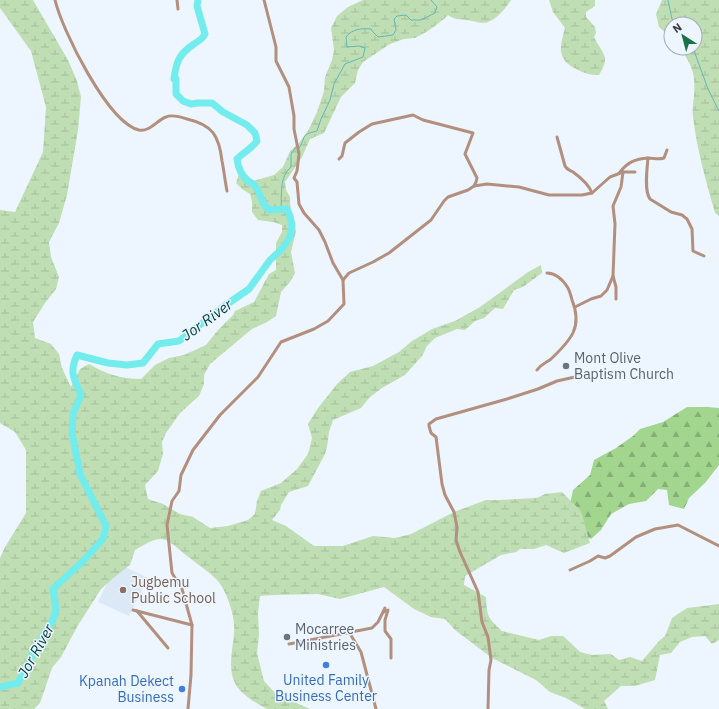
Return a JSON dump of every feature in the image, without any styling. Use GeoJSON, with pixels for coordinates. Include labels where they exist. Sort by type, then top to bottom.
{"type":"FeatureCollection","features":[{"type":"Feature","properties":{"kind":"street"},"geometry":{"type":"LineString","coordinates":[[55,0],[66,32],[85,69],[110,108],[129,125],[138,130],[150,128],[166,116],[197,121],[205,125],[211,130],[218,140],[227,191]]}},
{"type":"Feature","properties":{"kind":"street"},"geometry":{"type":"LineString","coordinates":[[177,0],[178,9]]}},
{"type":"Feature","properties":{"kind":"street"},"geometry":{"type":"LineString","coordinates":[[188,709],[191,675],[192,625],[182,589],[172,574],[167,525],[172,501],[179,491],[181,475],[193,450],[220,415],[258,377],[281,342],[314,329],[328,321],[344,304],[343,280],[333,263],[319,230],[304,213],[299,204],[297,182],[294,178],[298,171],[299,154],[294,129],[294,116],[289,87],[276,61],[276,47],[264,0]]}},
{"type":"Feature","properties":{"kind":"street"},"geometry":{"type":"LineString","coordinates":[[339,159],[342,156],[345,143],[372,124],[413,115],[423,120],[473,133],[465,154],[477,178],[474,186]]}},
{"type":"Feature","properties":{"kind":"street"},"geometry":{"type":"LineString","coordinates":[[557,137],[565,166],[590,188],[592,193]]}},
{"type":"Feature","properties":{"kind":"street"},"geometry":{"type":"LineString","coordinates":[[618,174],[633,160],[648,158],[658,160],[664,158],[667,150]]}},
{"type":"Feature","properties":{"kind":"street"},"geometry":{"type":"LineString","coordinates":[[648,158],[648,196],[650,199],[671,212],[682,215],[687,219],[692,229],[694,251],[704,256]]}},
{"type":"Feature","properties":{"kind":"street"},"geometry":{"type":"LineString","coordinates":[[343,280],[349,273],[389,253],[431,220],[448,197],[468,190],[474,186],[487,184],[519,187],[549,195],[582,195],[592,193],[610,177],[623,172],[635,172]]}},
{"type":"Feature","properties":{"kind":"street"},"geometry":{"type":"LineString","coordinates":[[616,299],[616,287],[613,276],[615,224],[613,206],[622,187],[623,172]]}},
{"type":"Feature","properties":{"kind":"street"},"geometry":{"type":"LineString","coordinates":[[537,370],[541,364],[550,360],[576,329],[577,319],[575,306],[568,289],[553,273],[547,273]]}},
{"type":"Feature","properties":{"kind":"street"},"geometry":{"type":"LineString","coordinates":[[575,306],[601,296],[607,290],[613,276]]}},
{"type":"Feature","properties":{"kind":"street"},"geometry":{"type":"LineString","coordinates":[[488,709],[491,660],[488,637],[482,622],[478,592],[456,540],[458,527],[454,512],[445,495],[440,472],[439,452],[436,437],[431,433],[429,426],[433,421],[440,417],[453,415],[538,388],[558,380],[575,377]]}},
{"type":"Feature","properties":{"kind":"street"},"geometry":{"type":"LineString","coordinates":[[570,570],[598,556],[605,558],[610,556],[636,537],[645,533],[655,529],[678,525],[719,546]]}},
{"type":"Feature","properties":{"kind":"street"},"geometry":{"type":"LineString","coordinates":[[289,644],[372,628],[378,622],[384,610],[388,610],[385,630],[391,639],[391,658]]}},
{"type":"Feature","properties":{"kind":"street"},"geometry":{"type":"LineString","coordinates":[[168,648],[135,611],[192,625]]}},
{"type":"Feature","properties":{"kind":"street"},"geometry":{"type":"LineString","coordinates":[[350,632],[361,652],[376,709]]}},
{"type":"Feature","properties":{"kind":"shaded area","name":"Jugbemu Public School"},"geometry":{"type":"Polygon","coordinates":[[[117,563],[148,578],[129,616],[98,602],[117,563]]]}},
{"type":"Feature","properties":{"kind":"green space"},"geometry":{"type":"Polygon","coordinates":[[[0,0],[33,0],[68,60],[77,81],[81,97],[78,130],[67,195],[59,223],[49,242],[51,257],[59,277],[56,289],[33,322],[35,338],[51,344],[59,354],[62,368],[71,387],[80,369],[89,364],[101,371],[114,375],[141,379],[155,365],[169,358],[184,355],[206,345],[235,311],[254,302],[269,274],[276,270],[276,243],[282,232],[282,225],[258,220],[252,212],[252,201],[250,194],[236,183],[240,171],[250,182],[274,175],[283,167],[290,151],[299,143],[309,129],[324,91],[325,77],[332,60],[334,50],[331,28],[337,16],[348,7],[363,0],[511,0],[504,10],[491,21],[482,23],[458,19],[448,15],[428,31],[415,38],[404,39],[390,44],[363,62],[358,70],[355,83],[341,97],[324,133],[310,139],[302,157],[285,182],[286,190],[290,197],[291,216],[296,231],[291,252],[295,273],[290,282],[281,292],[276,316],[252,329],[210,364],[204,375],[204,384],[199,396],[180,413],[166,433],[162,442],[163,454],[158,471],[145,485],[148,499],[163,504],[180,514],[193,517],[210,528],[228,526],[248,520],[255,514],[257,501],[261,491],[281,483],[297,469],[308,454],[312,438],[308,424],[318,408],[338,383],[350,372],[373,366],[399,352],[412,341],[432,329],[455,321],[480,307],[528,272],[541,265],[542,273],[523,287],[514,290],[503,309],[495,308],[484,318],[475,321],[465,330],[457,329],[435,338],[427,346],[422,356],[405,375],[382,388],[369,398],[361,408],[333,420],[325,454],[308,486],[289,492],[281,505],[280,510],[272,520],[286,526],[314,546],[343,546],[373,536],[395,538],[411,534],[454,512],[486,500],[537,498],[545,494],[562,492],[581,511],[590,543],[564,553],[546,545],[534,549],[520,549],[516,552],[501,555],[465,576],[464,585],[486,597],[489,616],[502,631],[539,640],[551,636],[563,636],[580,652],[592,655],[611,654],[619,660],[630,657],[642,661],[665,636],[672,618],[687,608],[719,604],[719,640],[712,644],[705,636],[692,637],[680,642],[671,653],[660,655],[655,680],[635,686],[621,686],[604,701],[608,709],[585,709],[566,698],[550,692],[536,680],[492,658],[455,630],[445,619],[431,617],[414,609],[384,587],[340,599],[318,594],[260,596],[257,653],[264,681],[276,694],[310,709],[268,709],[243,694],[234,682],[231,661],[234,620],[225,592],[218,581],[172,544],[162,539],[157,539],[135,550],[130,565],[101,589],[77,627],[61,657],[52,668],[40,703],[34,709],[0,709],[0,558],[26,513],[26,450],[15,432],[0,423],[0,210],[15,212],[43,152],[46,107],[31,51],[0,8],[0,0]]]}},
{"type":"Feature","properties":{"kind":"green space"},"geometry":{"type":"Polygon","coordinates":[[[549,0],[595,0],[595,6],[586,12],[586,17],[595,27],[596,33],[594,37],[603,52],[605,59],[605,64],[599,75],[588,74],[578,70],[566,62],[563,58],[561,48],[565,28],[553,12],[549,0]]]}},
{"type":"Feature","properties":{"kind":"green space"},"geometry":{"type":"Polygon","coordinates":[[[662,0],[719,0],[719,216],[715,213],[702,165],[693,115],[694,76],[685,56],[703,56],[703,16],[663,16],[663,31],[659,27],[656,14],[662,0]]]}},
{"type":"Feature","properties":{"kind":"green space"},"geometry":{"type":"Polygon","coordinates":[[[687,407],[719,408],[719,465],[705,483],[689,498],[684,509],[669,505],[667,490],[658,489],[646,501],[629,504],[611,514],[601,530],[591,539],[577,533],[568,515],[573,490],[590,475],[594,460],[616,448],[640,429],[663,422],[687,407]]]}},
{"type":"Feature","properties":{"kind":"waterway","name":"Jor River"},"geometry":{"type":"LineString","coordinates":[[0,687],[18,683],[37,645],[53,620],[56,609],[53,589],[83,561],[103,539],[106,526],[80,474],[72,433],[73,414],[81,395],[73,375],[73,366],[77,355],[108,363],[127,365],[143,363],[158,344],[179,341],[249,289],[270,260],[282,249],[290,237],[292,226],[287,209],[269,210],[264,204],[257,189],[246,179],[239,168],[237,159],[257,141],[255,133],[247,125],[223,112],[212,103],[191,104],[183,101],[176,94],[176,79],[174,79],[177,63],[185,51],[202,39],[205,34],[197,6],[198,0]]}},
{"type":"Feature","properties":{"kind":"waterway"},"geometry":{"type":"LineString","coordinates":[[299,148],[306,135],[317,131],[330,100],[334,84],[345,64],[363,57],[365,48],[359,46],[347,47],[346,37],[348,34],[357,30],[371,29],[378,37],[393,35],[396,30],[394,19],[397,16],[406,15],[411,20],[421,20],[435,13],[437,7],[431,0]]}},
{"type":"Feature","properties":{"kind":"waterway"},"geometry":{"type":"LineString","coordinates":[[668,0],[671,16]]}},
{"type":"Feature","properties":{"kind":"waterway"},"geometry":{"type":"LineString","coordinates":[[696,56],[708,89],[719,111]]}},
{"type":"Feature","properties":{"kind":"waterway"},"geometry":{"type":"LineString","coordinates":[[287,209],[281,210],[282,187],[287,171],[291,167],[291,154],[296,147]]}},
{"type":"Feature","properties":{"kind":"place","name":"Mont Olive Baptism Church"},"geometry":{"type":"Point","coordinates":[566,366]}},
{"type":"Feature","properties":{"kind":"place","name":"Jugbemu Public School"},"geometry":{"type":"Point","coordinates":[123,590]}},
{"type":"Feature","properties":{"kind":"place","name":"Mocarree Ministries"},"geometry":{"type":"Point","coordinates":[287,637]}},
{"type":"Feature","properties":{"kind":"place","name":"United Family Business Center"},"geometry":{"type":"Point","coordinates":[326,665]}},
{"type":"Feature","properties":{"kind":"place","name":"Kpanah Dekect Business"},"geometry":{"type":"Point","coordinates":[182,689]}}]}
